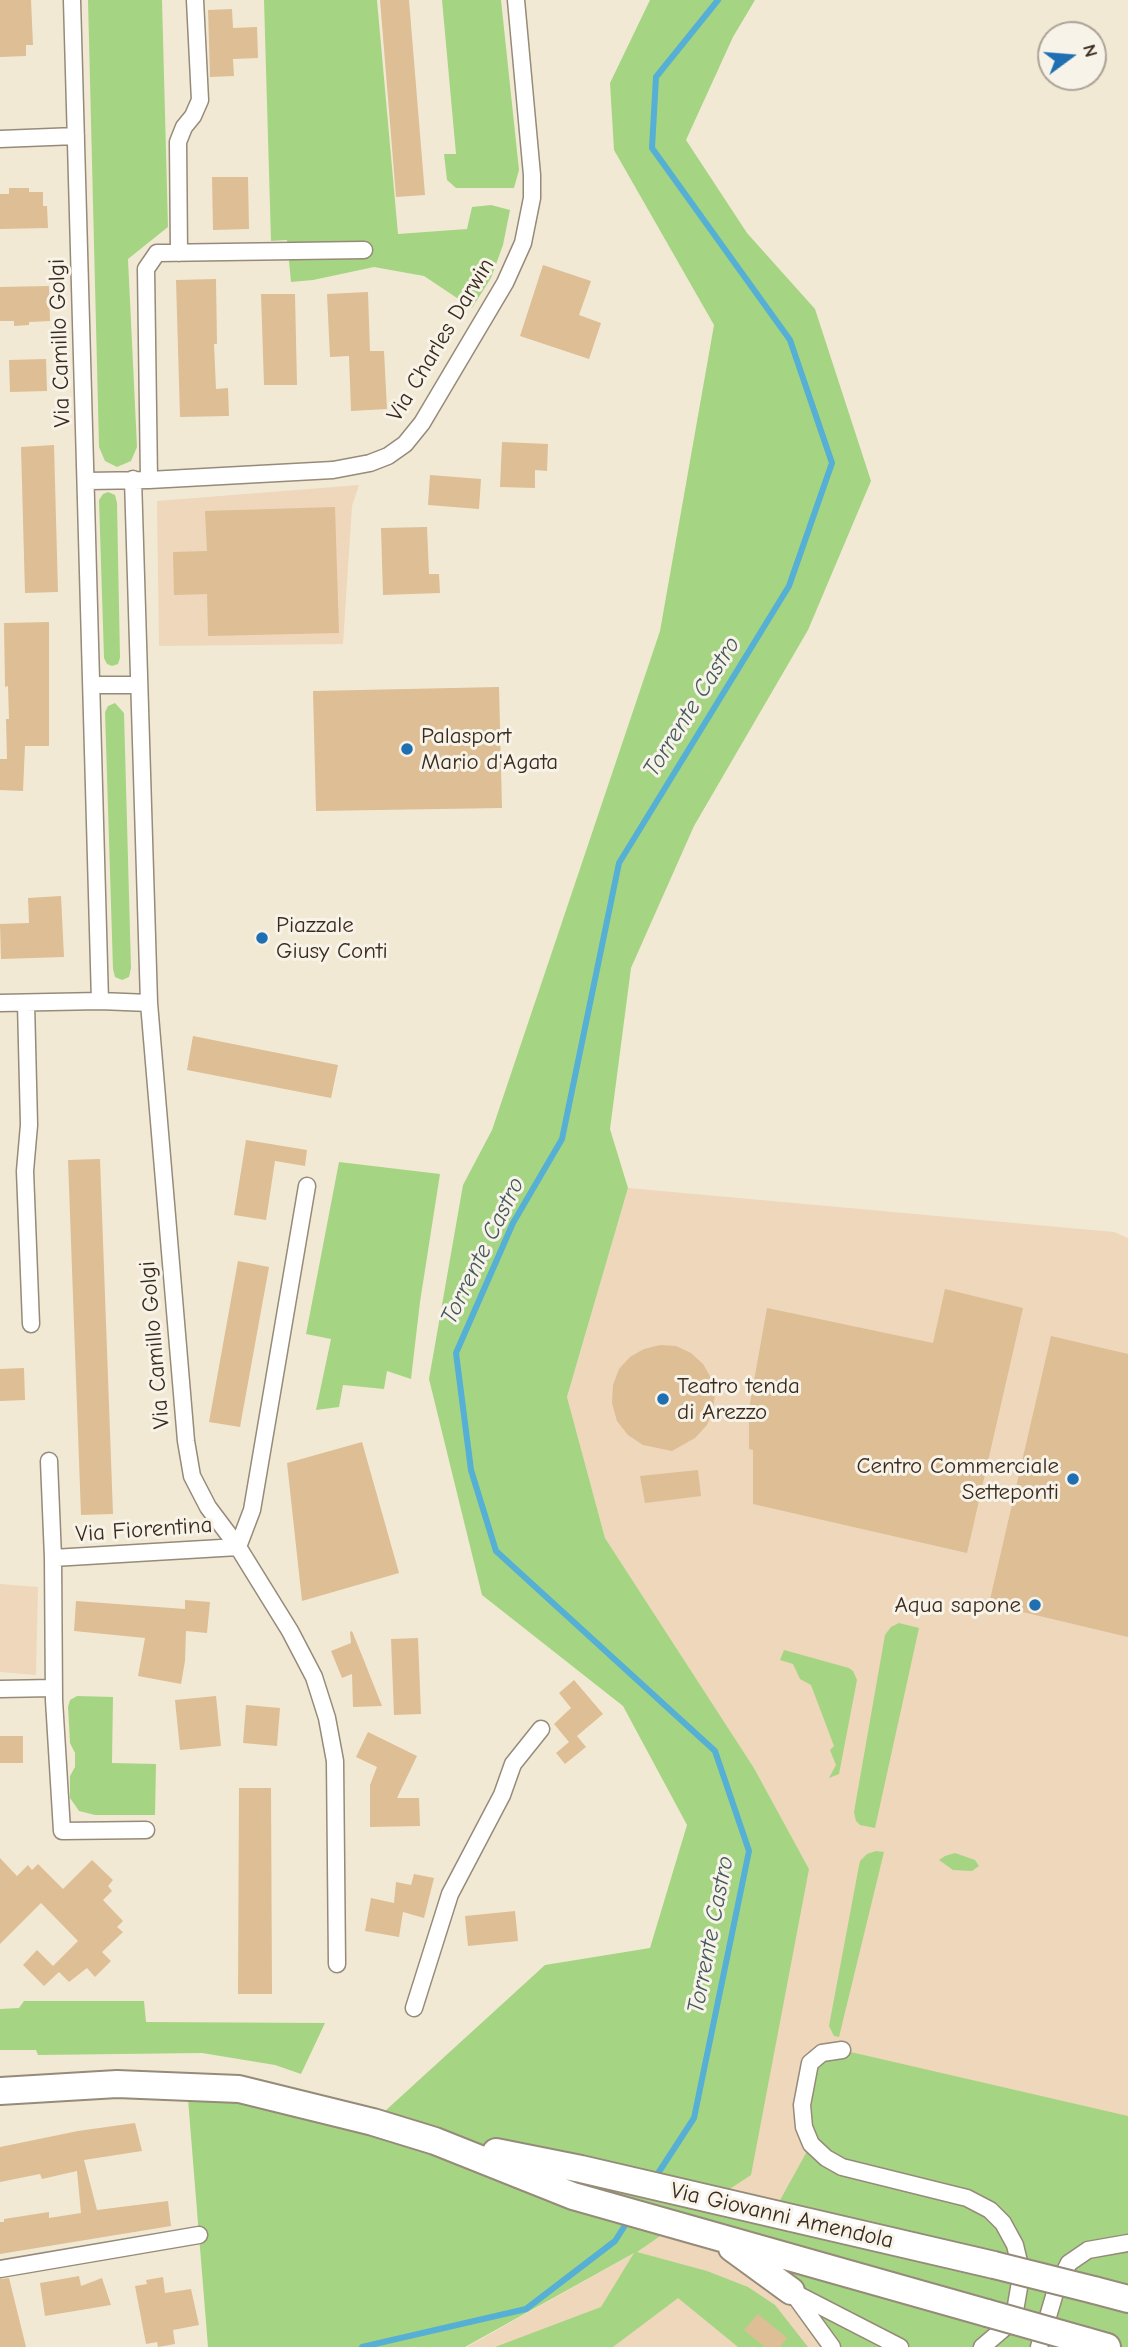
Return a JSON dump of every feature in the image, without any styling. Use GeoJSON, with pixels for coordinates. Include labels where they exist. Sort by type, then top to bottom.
{"type":"FeatureCollection","features":[{"type":"Feature","properties":{"kind":"main road"},"geometry":{"type":"LineString","coordinates":[[0,2074],[56,2088]]}},
{"type":"Feature","properties":{"kind":"main road","name":"Via Giovanni Amendola"},"geometry":{"type":"LineString","coordinates":[[0,2091],[117,2084],[239,2089],[373,2122],[435,2141],[573,2196],[1096,2344]]}},
{"type":"Feature","properties":{"kind":"main road"},"geometry":{"type":"LineString","coordinates":[[0,2108],[56,2088]]}},
{"type":"Feature","properties":{"kind":"main road","name":"Via Giovanni Amendola"},"geometry":{"type":"LineString","coordinates":[[435,2141],[582,2169],[1115,2294]]}},
{"type":"Feature","properties":{"kind":"main road"},"geometry":{"type":"LineString","coordinates":[[713,2235],[791,2291]]}},
{"type":"Feature","properties":{"kind":"street","name":"Via Camillo Golgi"},"geometry":{"type":"LineString","coordinates":[[72,0],[100,1001]]}},
{"type":"Feature","properties":{"kind":"street"},"geometry":{"type":"LineString","coordinates":[[179,253],[178,142],[200,100],[195,0]]}},
{"type":"Feature","properties":{"kind":"street","name":"Via Charles Darwin"},"geometry":{"type":"LineString","coordinates":[[87,481],[333,470],[370,463],[388,456],[405,444],[422,423],[505,283],[523,243],[532,198],[532,175],[516,0]]}},
{"type":"Feature","properties":{"kind":"street"},"geometry":{"type":"LineString","coordinates":[[0,139],[76,136]]}},
{"type":"Feature","properties":{"kind":"street"},"geometry":{"type":"LineString","coordinates":[[141,479],[146,269],[157,253],[364,250]]}},
{"type":"Feature","properties":{"kind":"street","name":"Via Camillo Golgi"},"geometry":{"type":"LineString","coordinates":[[141,479],[139,685],[149,1003],[186,1441],[191,1476],[208,1507],[238,1547],[290,1631],[314,1676],[327,1718],[335,1761],[337,1964]]}},
{"type":"Feature","properties":{"kind":"street"},"geometry":{"type":"LineString","coordinates":[[92,685],[139,685]]}},
{"type":"Feature","properties":{"kind":"street"},"geometry":{"type":"LineString","coordinates":[[0,1003],[149,1003]]}},
{"type":"Feature","properties":{"kind":"street"},"geometry":{"type":"LineString","coordinates":[[26,1003],[29,1125],[25,1171],[31,1324]]}},
{"type":"Feature","properties":{"kind":"street"},"geometry":{"type":"LineString","coordinates":[[238,1547],[252,1510],[307,1186]]}},
{"type":"Feature","properties":{"kind":"street","name":"Via Fiorentina"},"geometry":{"type":"LineString","coordinates":[[49,1461],[53,1558],[53,1688],[62,1830],[146,1830]]}},
{"type":"Feature","properties":{"kind":"street","name":"Via Fiorentina"},"geometry":{"type":"LineString","coordinates":[[53,1558],[238,1547]]}},
{"type":"Feature","properties":{"kind":"street"},"geometry":{"type":"LineString","coordinates":[[0,1689],[53,1688]]}},
{"type":"Feature","properties":{"kind":"street"},"geometry":{"type":"LineString","coordinates":[[414,2008],[450,1894],[502,1795],[513,1764],[541,1729]]}},
{"type":"Feature","properties":{"kind":"street"},"geometry":{"type":"LineString","coordinates":[[842,2050],[822,2053],[810,2063],[802,2105],[804,2127],[811,2144],[826,2158],[842,2167],[967,2198],[990,2210],[1003,2223],[1015,2245],[1020,2274],[1015,2311],[1009,2324],[982,2347]]}},
{"type":"Feature","properties":{"kind":"street"},"geometry":{"type":"LineString","coordinates":[[0,2269],[199,2235]]}},
{"type":"Feature","properties":{"kind":"street"},"geometry":{"type":"LineString","coordinates":[[1039,2347],[1062,2274],[1078,2255],[1100,2247],[1128,2243]]}},
{"type":"Feature","properties":{"kind":"street"},"geometry":{"type":"LineString","coordinates":[[791,2291],[832,2347]]}},
{"type":"Feature","properties":{"kind":"street"},"geometry":{"type":"LineString","coordinates":[[791,2291],[900,2347]]}},
{"type":"Feature","properties":{"kind":"street"},"geometry":{"type":"LineString","coordinates":[[1049,2315],[1054,2347]]}},
{"type":"Feature","properties":{"kind":"shaded area"},"geometry":{"type":"Polygon","coordinates":[[[359,485],[352,506],[343,644],[159,646],[157,501],[359,485]]]}},
{"type":"Feature","properties":{"kind":"shaded area"},"geometry":{"type":"Polygon","coordinates":[[[628,1188],[1114,1232],[1128,1238],[1128,2347],[467,2347],[636,2252],[809,1869],[754,1768],[605,1538],[567,1397],[628,1188]]]}},
{"type":"Feature","properties":{"kind":"shaded area"},"geometry":{"type":"Polygon","coordinates":[[[0,1584],[38,1587],[36,1675],[0,1672],[0,1584]]]}},
{"type":"Feature","properties":{"kind":"green space"},"geometry":{"type":"Polygon","coordinates":[[[88,0],[162,0],[168,227],[128,259],[137,447],[131,461],[117,467],[105,461],[99,447],[88,0]]]}},
{"type":"Feature","properties":{"kind":"green space"},"geometry":{"type":"Polygon","coordinates":[[[264,0],[377,0],[398,234],[467,229],[472,207],[491,205],[510,210],[503,245],[491,278],[472,308],[424,276],[374,267],[291,282],[287,240],[271,241],[264,0]]]}},
{"type":"Feature","properties":{"kind":"green space"},"geometry":{"type":"Polygon","coordinates":[[[442,0],[501,0],[519,170],[514,188],[456,188],[447,180],[444,154],[456,154],[442,0]]]}},
{"type":"Feature","properties":{"kind":"green space"},"geometry":{"type":"Polygon","coordinates":[[[650,0],[755,0],[733,37],[686,140],[747,233],[815,309],[871,481],[808,630],[694,826],[631,968],[610,1129],[628,1188],[567,1397],[605,1538],[754,1768],[809,1869],[751,2175],[713,2200],[773,2213],[811,2144],[804,2127],[810,2063],[842,2050],[1128,2116],[1128,2347],[832,2347],[791,2291],[676,2225],[637,2252],[707,2271],[748,2287],[775,2305],[808,2347],[738,2347],[678,2298],[613,2347],[495,2347],[601,2307],[634,2253],[465,2347],[208,2347],[187,2087],[373,2122],[545,1965],[650,1948],[687,1825],[623,1706],[482,1595],[429,1379],[463,1185],[492,1130],[660,631],[714,325],[614,150],[610,83],[650,0]]]}},
{"type":"Feature","properties":{"kind":"green space"},"geometry":{"type":"Polygon","coordinates":[[[108,492],[115,495],[117,503],[120,658],[118,664],[112,666],[107,664],[104,658],[99,500],[108,492]]]}},
{"type":"Feature","properties":{"kind":"green space"},"geometry":{"type":"Polygon","coordinates":[[[115,703],[124,713],[131,968],[129,977],[122,980],[115,977],[113,969],[105,712],[108,706],[115,703]]]}},
{"type":"Feature","properties":{"kind":"green space"},"geometry":{"type":"Polygon","coordinates":[[[339,1162],[440,1174],[411,1379],[387,1371],[384,1389],[343,1385],[339,1407],[316,1410],[331,1339],[306,1334],[339,1162]]]}},
{"type":"Feature","properties":{"kind":"green space"},"geometry":{"type":"Polygon","coordinates":[[[899,1623],[919,1628],[875,1828],[860,1825],[854,1812],[885,1635],[891,1627],[899,1623]]]}},
{"type":"Feature","properties":{"kind":"green space"},"geometry":{"type":"Polygon","coordinates":[[[784,1650],[849,1668],[857,1680],[839,1774],[829,1778],[836,1765],[830,1750],[834,1746],[811,1685],[800,1679],[793,1664],[780,1660],[784,1650]]]}},
{"type":"Feature","properties":{"kind":"green space"},"geometry":{"type":"Polygon","coordinates":[[[77,1696],[113,1697],[112,1763],[156,1764],[155,1815],[95,1815],[79,1811],[70,1798],[70,1776],[75,1767],[75,1753],[70,1743],[68,1707],[70,1700],[77,1696]]]}},
{"type":"Feature","properties":{"kind":"green space"},"geometry":{"type":"Polygon","coordinates":[[[884,1852],[839,2037],[834,2036],[829,2026],[860,1861],[867,1854],[884,1852]]]}},
{"type":"Feature","properties":{"kind":"green space"},"geometry":{"type":"Polygon","coordinates":[[[955,1853],[975,1860],[979,1866],[972,1871],[953,1870],[939,1860],[955,1853]]]}},
{"type":"Feature","properties":{"kind":"green space"},"geometry":{"type":"Polygon","coordinates":[[[24,2001],[144,2001],[146,2022],[325,2023],[301,2074],[275,2065],[202,2053],[38,2055],[36,2050],[0,2050],[0,2009],[19,2008],[24,2001]]]}},
{"type":"Feature","properties":{"kind":"building"},"geometry":{"type":"Polygon","coordinates":[[[0,0],[31,0],[33,45],[26,45],[26,56],[0,57],[0,0]]]}},
{"type":"Feature","properties":{"kind":"building"},"geometry":{"type":"Polygon","coordinates":[[[380,0],[409,0],[425,195],[396,197],[380,0]]]}},
{"type":"Feature","properties":{"kind":"building"},"geometry":{"type":"Polygon","coordinates":[[[232,9],[233,28],[257,27],[258,58],[233,59],[234,76],[210,77],[208,10],[232,9]]]}},
{"type":"Feature","properties":{"kind":"building"},"geometry":{"type":"Polygon","coordinates":[[[212,177],[248,177],[249,229],[213,230],[212,177]]]}},
{"type":"Feature","properties":{"kind":"building"},"geometry":{"type":"Polygon","coordinates":[[[9,188],[29,188],[29,192],[43,192],[48,228],[0,229],[0,194],[9,194],[9,188]]]}},
{"type":"Feature","properties":{"kind":"building"},"geometry":{"type":"Polygon","coordinates":[[[543,265],[591,281],[579,315],[601,323],[589,359],[520,336],[543,265]]]}},
{"type":"Feature","properties":{"kind":"building"},"geometry":{"type":"Polygon","coordinates":[[[216,279],[216,389],[228,388],[229,416],[180,417],[176,280],[216,279]]]}},
{"type":"Feature","properties":{"kind":"building"},"geometry":{"type":"Polygon","coordinates":[[[49,286],[50,321],[14,326],[14,321],[0,321],[0,287],[49,286]]]}},
{"type":"Feature","properties":{"kind":"building"},"geometry":{"type":"Polygon","coordinates":[[[368,292],[370,351],[384,351],[387,409],[351,411],[349,356],[330,357],[327,294],[368,292]]]}},
{"type":"Feature","properties":{"kind":"building"},"geometry":{"type":"Polygon","coordinates":[[[261,294],[295,294],[297,385],[264,385],[261,294]]]}},
{"type":"Feature","properties":{"kind":"building"},"geometry":{"type":"Polygon","coordinates":[[[46,359],[47,391],[10,392],[9,360],[46,359]]]}},
{"type":"Feature","properties":{"kind":"building"},"geometry":{"type":"Polygon","coordinates":[[[502,442],[548,444],[547,471],[535,470],[535,488],[500,487],[502,442]]]}},
{"type":"Feature","properties":{"kind":"building"},"geometry":{"type":"Polygon","coordinates":[[[54,445],[58,592],[25,593],[21,447],[54,445]]]}},
{"type":"Feature","properties":{"kind":"building"},"geometry":{"type":"Polygon","coordinates":[[[430,475],[481,479],[479,509],[428,505],[430,475]]]}},
{"type":"Feature","properties":{"kind":"building"},"geometry":{"type":"Polygon","coordinates":[[[335,507],[339,633],[208,636],[207,594],[174,595],[173,552],[207,551],[205,511],[335,507]]]}},
{"type":"Feature","properties":{"kind":"building"},"geometry":{"type":"Polygon","coordinates":[[[427,527],[429,574],[439,574],[440,593],[383,595],[381,528],[427,527]]]}},
{"type":"Feature","properties":{"kind":"building"},"geometry":{"type":"Polygon","coordinates":[[[49,622],[49,746],[25,746],[23,791],[0,790],[0,759],[7,759],[6,719],[9,719],[8,686],[5,687],[4,623],[49,622]]]}},
{"type":"Feature","properties":{"kind":"building","name":"Palasport Mario d'Agata"},"geometry":{"type":"Polygon","coordinates":[[[499,687],[502,808],[316,811],[313,691],[499,687]]]}},
{"type":"Feature","properties":{"kind":"building"},"geometry":{"type":"Polygon","coordinates":[[[61,896],[64,957],[1,959],[0,924],[29,923],[28,898],[61,896]]]}},
{"type":"Feature","properties":{"kind":"building"},"geometry":{"type":"Polygon","coordinates":[[[193,1036],[338,1065],[331,1098],[187,1070],[193,1036]]]}},
{"type":"Feature","properties":{"kind":"building"},"geometry":{"type":"Polygon","coordinates":[[[246,1140],[307,1150],[305,1166],[275,1161],[266,1220],[234,1215],[246,1140]]]}},
{"type":"Feature","properties":{"kind":"building"},"geometry":{"type":"Polygon","coordinates":[[[100,1159],[113,1514],[81,1515],[68,1160],[100,1159]]]}},
{"type":"Feature","properties":{"kind":"building"},"geometry":{"type":"Polygon","coordinates":[[[238,1261],[269,1267],[240,1427],[209,1422],[238,1261]]]}},
{"type":"Feature","properties":{"kind":"building"},"geometry":{"type":"Polygon","coordinates":[[[945,1289],[1023,1308],[967,1553],[753,1504],[753,1450],[749,1449],[749,1409],[767,1308],[933,1343],[945,1289]]]}},
{"type":"Feature","properties":{"kind":"building","name":"Centro Commerciale Setteponti"},"geometry":{"type":"Polygon","coordinates":[[[1051,1336],[1128,1354],[1128,1637],[989,1604],[1051,1336]]]}},
{"type":"Feature","properties":{"kind":"building","name":"Teatro tenda di Arezzo"},"geometry":{"type":"Polygon","coordinates":[[[660,1345],[676,1346],[691,1353],[703,1364],[711,1378],[715,1394],[707,1425],[695,1438],[672,1451],[643,1445],[628,1435],[617,1421],[612,1403],[613,1385],[619,1369],[630,1357],[644,1349],[660,1345]]]}},
{"type":"Feature","properties":{"kind":"building"},"geometry":{"type":"Polygon","coordinates":[[[24,1368],[25,1400],[0,1401],[0,1369],[24,1368]]]}},
{"type":"Feature","properties":{"kind":"building"},"geometry":{"type":"Polygon","coordinates":[[[362,1442],[399,1573],[302,1601],[287,1463],[362,1442]]]}},
{"type":"Feature","properties":{"kind":"building"},"geometry":{"type":"Polygon","coordinates":[[[698,1470],[701,1496],[645,1503],[640,1476],[698,1470]]]}},
{"type":"Feature","properties":{"kind":"building"},"geometry":{"type":"Polygon","coordinates":[[[185,1600],[210,1602],[207,1633],[186,1631],[181,1684],[138,1676],[145,1638],[74,1631],[76,1601],[185,1609],[185,1600]]]}},
{"type":"Feature","properties":{"kind":"building"},"geometry":{"type":"Polygon","coordinates":[[[352,1631],[382,1706],[353,1707],[352,1674],[342,1678],[331,1651],[351,1643],[352,1631]]]}},
{"type":"Feature","properties":{"kind":"building"},"geometry":{"type":"Polygon","coordinates":[[[418,1638],[421,1714],[394,1715],[391,1639],[418,1638]]]}},
{"type":"Feature","properties":{"kind":"building"},"geometry":{"type":"Polygon","coordinates":[[[574,1680],[603,1714],[577,1736],[586,1747],[565,1764],[556,1753],[569,1742],[554,1724],[571,1708],[559,1693],[574,1680]]]}},
{"type":"Feature","properties":{"kind":"building"},"geometry":{"type":"Polygon","coordinates":[[[216,1696],[221,1746],[180,1750],[175,1700],[216,1696]]]}},
{"type":"Feature","properties":{"kind":"building"},"geometry":{"type":"Polygon","coordinates":[[[246,1705],[280,1708],[277,1746],[243,1743],[246,1705]]]}},
{"type":"Feature","properties":{"kind":"building"},"geometry":{"type":"Polygon","coordinates":[[[368,1732],[417,1756],[397,1798],[419,1798],[420,1826],[370,1827],[370,1785],[377,1767],[356,1757],[368,1732]]]}},
{"type":"Feature","properties":{"kind":"building"},"geometry":{"type":"Polygon","coordinates":[[[0,1736],[23,1736],[23,1763],[0,1763],[0,1736]]]}},
{"type":"Feature","properties":{"kind":"building"},"geometry":{"type":"Polygon","coordinates":[[[239,1788],[271,1788],[272,1994],[238,1994],[239,1788]]]}},
{"type":"Feature","properties":{"kind":"building"},"geometry":{"type":"Polygon","coordinates":[[[0,1858],[17,1876],[28,1865],[32,1870],[38,1864],[63,1889],[92,1860],[113,1880],[108,1886],[112,1891],[103,1900],[123,1921],[117,1927],[123,1932],[102,1952],[111,1961],[95,1977],[87,1968],[69,1982],[53,1966],[78,1941],[41,1903],[0,1944],[0,1858]]]}},
{"type":"Feature","properties":{"kind":"building"},"geometry":{"type":"Polygon","coordinates":[[[414,1874],[434,1878],[424,1918],[403,1912],[399,1937],[365,1931],[371,1898],[394,1903],[396,1882],[411,1885],[414,1874]]]}},
{"type":"Feature","properties":{"kind":"building"},"geometry":{"type":"Polygon","coordinates":[[[515,1911],[518,1941],[468,1946],[465,1916],[515,1911]]]}},
{"type":"Feature","properties":{"kind":"building"},"geometry":{"type":"Polygon","coordinates":[[[37,1950],[59,1972],[44,1986],[23,1965],[37,1950]]]}},
{"type":"Feature","properties":{"kind":"building"},"geometry":{"type":"Polygon","coordinates":[[[135,2123],[142,2151],[84,2160],[97,2210],[168,2201],[171,2226],[0,2254],[0,2222],[4,2222],[4,2219],[49,2212],[49,2218],[81,2213],[77,2171],[42,2179],[40,2174],[0,2182],[0,2147],[78,2131],[135,2123]]]}},
{"type":"Feature","properties":{"kind":"building"},"geometry":{"type":"Polygon","coordinates":[[[79,2276],[81,2286],[102,2278],[111,2305],[45,2316],[40,2283],[79,2276]]]}},
{"type":"Feature","properties":{"kind":"building"},"geometry":{"type":"Polygon","coordinates":[[[163,2277],[165,2293],[191,2289],[199,2325],[173,2330],[175,2344],[158,2347],[157,2342],[146,2344],[135,2286],[147,2284],[146,2280],[163,2277]]]}},
{"type":"Feature","properties":{"kind":"building"},"geometry":{"type":"Polygon","coordinates":[[[9,2278],[26,2347],[0,2347],[0,2279],[9,2278]]]}},
{"type":"Feature","properties":{"kind":"building"},"geometry":{"type":"Polygon","coordinates":[[[758,2314],[787,2338],[780,2347],[765,2347],[744,2330],[758,2314]]]}},
{"type":"Feature","properties":{"kind":"waterway","name":"Torrente Castro"},"geometry":{"type":"LineString","coordinates":[[653,2181],[694,2118],[749,1851],[715,1751],[496,1551],[471,1470],[456,1353],[513,1223],[562,1139],[619,863],[789,586],[832,463],[790,340],[652,148],[656,77],[718,0]]}},
{"type":"Feature","properties":{"kind":"waterway","name":"Torrente Castro"},"geometry":{"type":"LineString","coordinates":[[362,2347],[526,2309],[615,2241],[629,2219]]}},
{"type":"Feature","properties":{"kind":"place","name":"Palasport Mario d'Agata"},"geometry":{"type":"Point","coordinates":[407,749]}},
{"type":"Feature","properties":{"kind":"place","name":"Piazzale Giusy Conti"},"geometry":{"type":"Point","coordinates":[262,938]}},
{"type":"Feature","properties":{"kind":"place","name":"Teatro tenda di Arezzo"},"geometry":{"type":"Point","coordinates":[663,1399]}},
{"type":"Feature","properties":{"kind":"place","name":"Centro Commerciale Setteponti"},"geometry":{"type":"Point","coordinates":[1073,1479]}},
{"type":"Feature","properties":{"kind":"place","name":"Aqua sapone"},"geometry":{"type":"Point","coordinates":[1035,1605]}}]}
